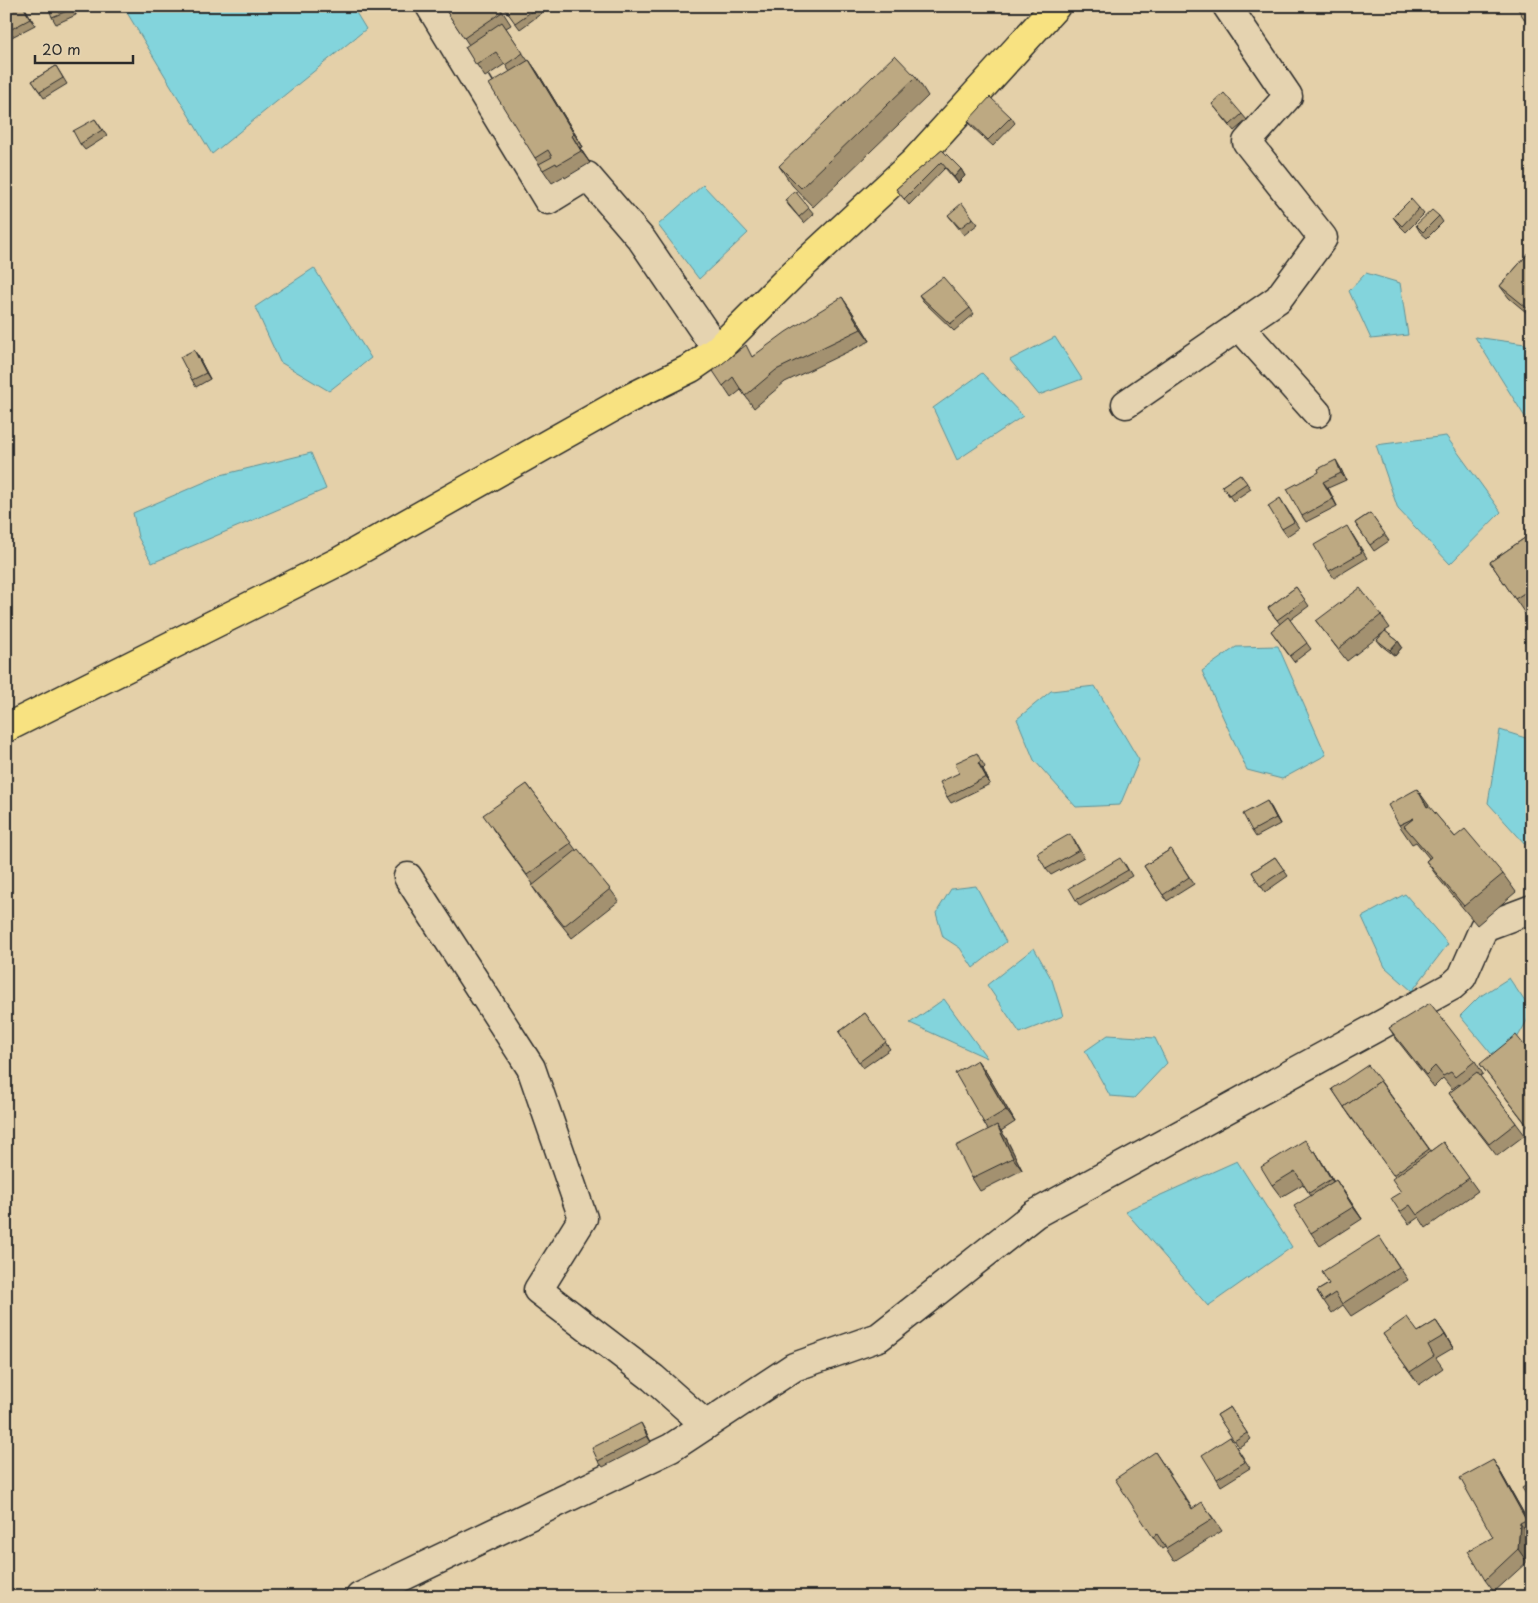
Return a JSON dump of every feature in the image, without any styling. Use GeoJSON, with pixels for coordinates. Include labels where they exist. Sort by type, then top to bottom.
{"type":"FeatureCollection","features":[{"type":"Feature","properties":{"kind":"main road"},"geometry":{"type":"LineString","coordinates":[[6,728],[340,560],[626,400],[690,368],[717,350],[791,276],[915,161],[1056,6]]}},
{"type":"Feature","properties":{"kind":"street"},"geometry":{"type":"LineString","coordinates":[[430,6],[548,200],[587,176],[642,240],[717,350]]}},
{"type":"Feature","properties":{"kind":"street"},"geometry":{"type":"LineString","coordinates":[[1126,404],[1278,299],[1323,238],[1247,142],[1288,96],[1227,6]]}},
{"type":"Feature","properties":{"kind":"street"},"geometry":{"type":"LineString","coordinates":[[1239,326],[1317,413]]}},
{"type":"Feature","properties":{"kind":"street"},"geometry":{"type":"LineString","coordinates":[[408,877],[531,1068],[583,1218],[538,1290],[653,1378],[706,1425]]}},
{"type":"Feature","properties":{"kind":"street"},"geometry":{"type":"LineString","coordinates":[[360,1597],[671,1448],[794,1367],[879,1337],[1035,1214],[1452,986],[1462,977],[1484,927],[1532,909]]}},
{"type":"Feature","properties":{"kind":"water"},"geometry":{"type":"Polygon","coordinates":[[[123,6],[352,6],[366,29],[212,154],[123,6]]]}},
{"type":"Feature","properties":{"kind":"water"},"geometry":{"type":"Polygon","coordinates":[[[703,185],[748,233],[699,279],[658,225],[703,185]]]}},
{"type":"Feature","properties":{"kind":"water"},"geometry":{"type":"Polygon","coordinates":[[[314,268],[371,358],[329,391],[280,362],[255,307],[314,268]]]}},
{"type":"Feature","properties":{"kind":"water"},"geometry":{"type":"Polygon","coordinates":[[[1366,273],[1400,283],[1408,335],[1371,339],[1349,291],[1366,273]]]}},
{"type":"Feature","properties":{"kind":"water"},"geometry":{"type":"Polygon","coordinates":[[[1055,337],[1082,379],[1039,395],[1010,360],[1055,337]]]}},
{"type":"Feature","properties":{"kind":"water"},"geometry":{"type":"Polygon","coordinates":[[[1475,337],[1532,345],[1532,414],[1525,417],[1475,337]]]}},
{"type":"Feature","properties":{"kind":"water"},"geometry":{"type":"Polygon","coordinates":[[[982,373],[1023,416],[957,460],[933,408],[982,373]]]}},
{"type":"Feature","properties":{"kind":"water"},"geometry":{"type":"Polygon","coordinates":[[[1446,436],[1501,512],[1450,564],[1398,509],[1376,445],[1446,436]]]}},
{"type":"Feature","properties":{"kind":"water"},"geometry":{"type":"Polygon","coordinates":[[[311,453],[326,489],[152,563],[138,537],[133,513],[221,475],[311,453]]]}},
{"type":"Feature","properties":{"kind":"water"},"geometry":{"type":"Polygon","coordinates":[[[1278,646],[1326,755],[1282,779],[1247,770],[1202,671],[1236,647],[1278,646]]]}},
{"type":"Feature","properties":{"kind":"water"},"geometry":{"type":"Polygon","coordinates":[[[1095,686],[1139,760],[1120,805],[1076,807],[1034,760],[1017,719],[1051,691],[1095,686]]]}},
{"type":"Feature","properties":{"kind":"water"},"geometry":{"type":"Polygon","coordinates":[[[1500,730],[1532,740],[1532,840],[1526,845],[1488,803],[1500,730]]]}},
{"type":"Feature","properties":{"kind":"water"},"geometry":{"type":"Polygon","coordinates":[[[976,886],[1006,942],[973,968],[960,948],[943,937],[936,913],[951,889],[976,886]]]}},
{"type":"Feature","properties":{"kind":"water"},"geometry":{"type":"Polygon","coordinates":[[[1405,894],[1448,944],[1412,991],[1385,967],[1362,917],[1405,894]]]}},
{"type":"Feature","properties":{"kind":"water"},"geometry":{"type":"Polygon","coordinates":[[[1034,948],[1052,980],[1063,1016],[1020,1033],[987,985],[1034,948]]]}},
{"type":"Feature","properties":{"kind":"water"},"geometry":{"type":"Polygon","coordinates":[[[1509,978],[1532,1012],[1516,1040],[1494,1057],[1460,1016],[1479,997],[1509,978]]]}},
{"type":"Feature","properties":{"kind":"water"},"geometry":{"type":"Polygon","coordinates":[[[944,999],[987,1058],[910,1023],[944,999]]]}},
{"type":"Feature","properties":{"kind":"water"},"geometry":{"type":"Polygon","coordinates":[[[1108,1035],[1155,1038],[1167,1063],[1134,1098],[1110,1096],[1085,1051],[1108,1035]]]}},
{"type":"Feature","properties":{"kind":"water"},"geometry":{"type":"Polygon","coordinates":[[[1237,1161],[1292,1247],[1208,1306],[1125,1211],[1237,1161]]]}},
{"type":"Feature","properties":{"kind":"building"},"geometry":{"type":"Polygon","coordinates":[[[17,6],[23,6],[30,19],[6,32],[6,12],[17,6]]]}},
{"type":"Feature","properties":{"kind":"building"},"geometry":{"type":"Polygon","coordinates":[[[48,6],[71,6],[72,9],[52,17],[48,6]]]}},
{"type":"Feature","properties":{"kind":"building"},"geometry":{"type":"Polygon","coordinates":[[[443,6],[498,6],[502,12],[464,38],[443,6]]]}},
{"type":"Feature","properties":{"kind":"building"},"geometry":{"type":"Polygon","coordinates":[[[503,6],[537,6],[538,7],[515,23],[503,6]]]}},
{"type":"Feature","properties":{"kind":"building"},"geometry":{"type":"Polygon","coordinates":[[[1516,6],[1532,6],[1532,31],[1516,6]]]}},
{"type":"Feature","properties":{"kind":"building"},"geometry":{"type":"Polygon","coordinates":[[[502,22],[523,53],[505,65],[496,52],[476,65],[465,47],[502,22]]]}},
{"type":"Feature","properties":{"kind":"building"},"geometry":{"type":"Polygon","coordinates":[[[895,55],[916,77],[801,188],[779,166],[895,55]]]}},
{"type":"Feature","properties":{"kind":"building"},"geometry":{"type":"Polygon","coordinates":[[[529,60],[574,134],[572,136],[581,151],[557,165],[556,163],[543,170],[539,164],[552,157],[548,150],[535,158],[489,84],[529,60]]]}},
{"type":"Feature","properties":{"kind":"building"},"geometry":{"type":"Polygon","coordinates":[[[56,66],[63,78],[40,92],[32,81],[56,66]]]}},
{"type":"Feature","properties":{"kind":"building"},"geometry":{"type":"Polygon","coordinates":[[[1224,93],[1242,114],[1230,125],[1212,104],[1224,93]]]}},
{"type":"Feature","properties":{"kind":"building"},"geometry":{"type":"Polygon","coordinates":[[[990,97],[1011,117],[988,140],[968,121],[990,97]]]}},
{"type":"Feature","properties":{"kind":"building"},"geometry":{"type":"Polygon","coordinates":[[[95,119],[102,130],[80,144],[73,131],[95,119]]]}},
{"type":"Feature","properties":{"kind":"building"},"geometry":{"type":"Polygon","coordinates":[[[942,150],[961,169],[954,177],[941,162],[904,199],[896,189],[942,150]]]}},
{"type":"Feature","properties":{"kind":"building"},"geometry":{"type":"Polygon","coordinates":[[[795,191],[809,208],[799,217],[785,200],[795,191]]]}},
{"type":"Feature","properties":{"kind":"building"},"geometry":{"type":"Polygon","coordinates":[[[1411,199],[1419,208],[1402,226],[1393,217],[1411,199]]]}},
{"type":"Feature","properties":{"kind":"building"},"geometry":{"type":"Polygon","coordinates":[[[962,203],[973,218],[960,228],[948,215],[962,203]]]}},
{"type":"Feature","properties":{"kind":"building"},"geometry":{"type":"Polygon","coordinates":[[[1432,210],[1439,216],[1423,232],[1416,225],[1432,210]]]}},
{"type":"Feature","properties":{"kind":"building"},"geometry":{"type":"Polygon","coordinates":[[[1532,249],[1532,312],[1500,286],[1532,249]]]}},
{"type":"Feature","properties":{"kind":"building"},"geometry":{"type":"Polygon","coordinates":[[[943,277],[970,308],[950,324],[919,295],[943,277]]]}},
{"type":"Feature","properties":{"kind":"building"},"geometry":{"type":"Polygon","coordinates":[[[842,297],[861,329],[776,370],[745,396],[733,377],[723,386],[713,371],[746,345],[752,357],[786,332],[842,297]]]}},
{"type":"Feature","properties":{"kind":"building"},"geometry":{"type":"Polygon","coordinates":[[[194,350],[206,373],[192,380],[180,357],[194,350]]]}},
{"type":"Feature","properties":{"kind":"building"},"geometry":{"type":"Polygon","coordinates":[[[1336,460],[1341,473],[1323,482],[1333,499],[1302,516],[1287,489],[1319,472],[1318,469],[1336,460]]]}},
{"type":"Feature","properties":{"kind":"building"},"geometry":{"type":"Polygon","coordinates":[[[1240,474],[1247,483],[1229,495],[1222,486],[1240,474]]]}},
{"type":"Feature","properties":{"kind":"building"},"geometry":{"type":"Polygon","coordinates":[[[1280,498],[1294,522],[1282,529],[1268,506],[1280,498]]]}},
{"type":"Feature","properties":{"kind":"building"},"geometry":{"type":"Polygon","coordinates":[[[1370,513],[1385,534],[1370,545],[1355,523],[1370,513]]]}},
{"type":"Feature","properties":{"kind":"building"},"geometry":{"type":"Polygon","coordinates":[[[1347,526],[1362,552],[1329,571],[1314,545],[1347,526]]]}},
{"type":"Feature","properties":{"kind":"building"},"geometry":{"type":"Polygon","coordinates":[[[1532,533],[1532,588],[1515,599],[1490,562],[1532,533]]]}},
{"type":"Feature","properties":{"kind":"building"},"geometry":{"type":"Polygon","coordinates":[[[1296,587],[1305,600],[1277,620],[1268,608],[1296,587]]]}},
{"type":"Feature","properties":{"kind":"building"},"geometry":{"type":"Polygon","coordinates":[[[1360,588],[1381,615],[1338,649],[1316,621],[1360,588]]]}},
{"type":"Feature","properties":{"kind":"building"},"geometry":{"type":"Polygon","coordinates":[[[1288,617],[1307,643],[1290,656],[1271,631],[1288,617]]]}},
{"type":"Feature","properties":{"kind":"building"},"geometry":{"type":"Polygon","coordinates":[[[1385,631],[1398,641],[1390,650],[1377,640],[1385,631]]]}},
{"type":"Feature","properties":{"kind":"building"},"geometry":{"type":"Polygon","coordinates":[[[977,753],[981,761],[978,763],[986,777],[947,797],[940,782],[959,773],[955,763],[977,753]]]}},
{"type":"Feature","properties":{"kind":"building"},"geometry":{"type":"Polygon","coordinates":[[[527,784],[571,843],[527,875],[483,815],[527,784]]]}},
{"type":"Feature","properties":{"kind":"building"},"geometry":{"type":"Polygon","coordinates":[[[1417,789],[1427,807],[1429,806],[1455,837],[1465,829],[1503,874],[1464,906],[1426,861],[1431,857],[1404,826],[1414,818],[1399,825],[1388,805],[1417,789]]]}},
{"type":"Feature","properties":{"kind":"building"},"geometry":{"type":"Polygon","coordinates":[[[1267,801],[1276,818],[1252,831],[1243,814],[1267,801]]]}},
{"type":"Feature","properties":{"kind":"building"},"geometry":{"type":"Polygon","coordinates":[[[1070,834],[1079,850],[1046,869],[1037,853],[1070,834]]]}},
{"type":"Feature","properties":{"kind":"building"},"geometry":{"type":"Polygon","coordinates":[[[578,849],[610,889],[564,926],[532,886],[578,849]]]}},
{"type":"Feature","properties":{"kind":"building"},"geometry":{"type":"Polygon","coordinates":[[[1171,849],[1189,877],[1163,895],[1144,866],[1171,849]]]}},
{"type":"Feature","properties":{"kind":"building"},"geometry":{"type":"Polygon","coordinates":[[[1275,857],[1284,870],[1260,886],[1252,872],[1275,857]]]}},
{"type":"Feature","properties":{"kind":"building"},"geometry":{"type":"Polygon","coordinates":[[[1120,858],[1128,870],[1076,900],[1069,888],[1120,858]]]}},
{"type":"Feature","properties":{"kind":"building"},"geometry":{"type":"Polygon","coordinates":[[[1430,1003],[1475,1061],[1455,1077],[1451,1072],[1443,1076],[1435,1066],[1426,1075],[1389,1028],[1430,1003]]]}},
{"type":"Feature","properties":{"kind":"building"},"geometry":{"type":"Polygon","coordinates":[[[865,1013],[886,1042],[859,1062],[839,1032],[865,1013]]]}},
{"type":"Feature","properties":{"kind":"building"},"geometry":{"type":"Polygon","coordinates":[[[1516,1035],[1532,1055],[1532,1122],[1527,1125],[1480,1064],[1516,1035]]]}},
{"type":"Feature","properties":{"kind":"building"},"geometry":{"type":"Polygon","coordinates":[[[977,1060],[1006,1110],[984,1123],[955,1073],[977,1060]]]}},
{"type":"Feature","properties":{"kind":"building"},"geometry":{"type":"Polygon","coordinates":[[[1368,1065],[1382,1083],[1380,1081],[1344,1107],[1332,1089],[1368,1065]]]}},
{"type":"Feature","properties":{"kind":"building"},"geometry":{"type":"Polygon","coordinates":[[[1477,1072],[1516,1123],[1489,1144],[1449,1093],[1477,1072]]]}},
{"type":"Feature","properties":{"kind":"building"},"geometry":{"type":"Polygon","coordinates":[[[1380,1081],[1429,1149],[1393,1175],[1344,1107],[1380,1081]]]}},
{"type":"Feature","properties":{"kind":"building"},"geometry":{"type":"Polygon","coordinates":[[[997,1125],[1013,1158],[972,1178],[956,1146],[997,1125]]]}},
{"type":"Feature","properties":{"kind":"building"},"geometry":{"type":"Polygon","coordinates":[[[1305,1140],[1313,1152],[1315,1151],[1331,1179],[1309,1193],[1295,1171],[1272,1185],[1261,1167],[1305,1140]]]}},
{"type":"Feature","properties":{"kind":"building"},"geometry":{"type":"Polygon","coordinates":[[[1443,1142],[1469,1178],[1417,1215],[1410,1205],[1400,1212],[1391,1198],[1401,1192],[1392,1179],[1443,1142]]]}},
{"type":"Feature","properties":{"kind":"building"},"geometry":{"type":"Polygon","coordinates":[[[1336,1180],[1353,1207],[1311,1233],[1294,1206],[1336,1180]]]}},
{"type":"Feature","properties":{"kind":"building"},"geometry":{"type":"Polygon","coordinates":[[[1379,1236],[1399,1267],[1342,1304],[1335,1293],[1323,1301],[1317,1291],[1329,1284],[1322,1272],[1379,1236]]]}},
{"type":"Feature","properties":{"kind":"building"},"geometry":{"type":"Polygon","coordinates":[[[1407,1317],[1418,1332],[1436,1321],[1445,1335],[1428,1345],[1434,1356],[1410,1372],[1383,1334],[1407,1317]]]}},
{"type":"Feature","properties":{"kind":"building"},"geometry":{"type":"Polygon","coordinates":[[[1230,1407],[1247,1433],[1234,1441],[1217,1415],[1230,1407]]]}},
{"type":"Feature","properties":{"kind":"building"},"geometry":{"type":"Polygon","coordinates":[[[641,1423],[647,1436],[598,1461],[592,1448],[641,1423]]]}},
{"type":"Feature","properties":{"kind":"building"},"geometry":{"type":"Polygon","coordinates":[[[1230,1437],[1245,1462],[1217,1479],[1202,1455],[1230,1437]]]}},
{"type":"Feature","properties":{"kind":"building"},"geometry":{"type":"Polygon","coordinates":[[[1155,1452],[1192,1509],[1202,1502],[1213,1519],[1166,1548],[1157,1534],[1153,1537],[1115,1479],[1155,1452]]]}},
{"type":"Feature","properties":{"kind":"building"},"geometry":{"type":"Polygon","coordinates":[[[1493,1460],[1526,1520],[1520,1523],[1518,1549],[1485,1580],[1468,1551],[1493,1537],[1460,1478],[1493,1460]]]}},
{"type":"Feature","properties":{"kind":"building"},"geometry":{"type":"Polygon","coordinates":[[[1532,1482],[1532,1503],[1522,1488],[1532,1482]]]}}]}
